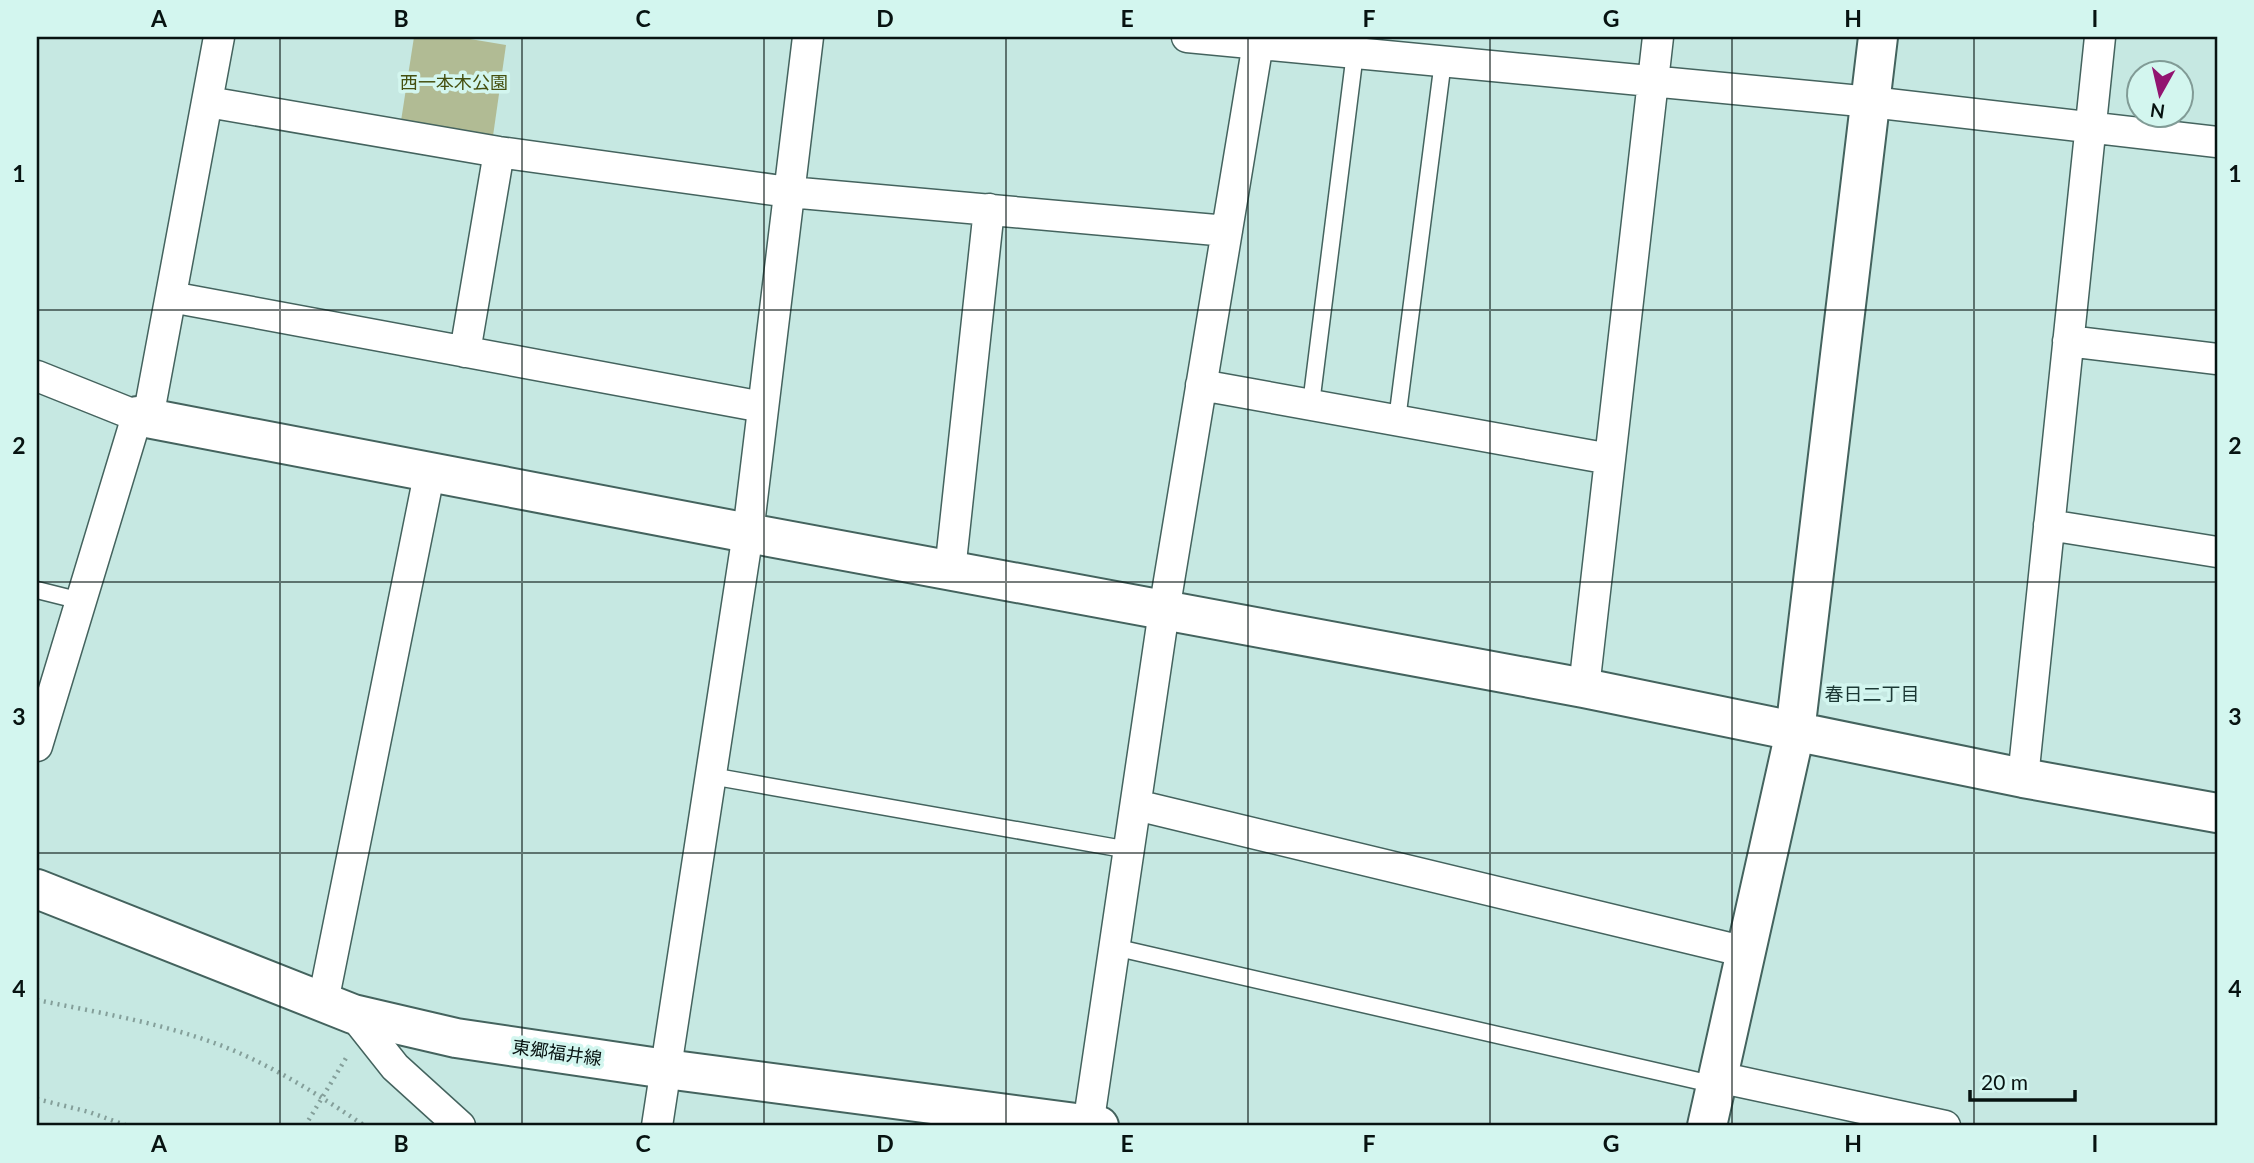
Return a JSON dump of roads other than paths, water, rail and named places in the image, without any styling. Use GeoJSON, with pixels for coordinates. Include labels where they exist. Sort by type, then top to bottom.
{"type":"FeatureCollection","features":[{"type":"Feature","properties":{"kind":"street"},"geometry":{"type":"LineString","coordinates":[[37,746],[81,601],[143,417],[171,297],[219,37]]}},
{"type":"Feature","properties":{"kind":"street"},"geometry":{"type":"LineString","coordinates":[[657,1126],[748,533],[808,37]]}},
{"type":"Feature","properties":{"kind":"street"},"geometry":{"type":"LineString","coordinates":[[1187,37],[1258,40],[1443,61],[1871,102],[2217,142]]}},
{"type":"Feature","properties":{"kind":"street"},"geometry":{"type":"LineString","coordinates":[[1584,688],[1658,37]]}},
{"type":"Feature","properties":{"kind":"street"},"geometry":{"type":"LineString","coordinates":[[1707,1126],[1795,733],[1878,37]]}},
{"type":"Feature","properties":{"kind":"street"},"geometry":{"type":"LineString","coordinates":[[2023,778],[2100,37]]}},
{"type":"Feature","properties":{"kind":"street"},"geometry":{"type":"LineString","coordinates":[[1092,1125],[1114,947],[1164,611],[1258,40]]}},
{"type":"Feature","properties":{"kind":"street"},"geometry":{"type":"LineString","coordinates":[[208,102],[499,152],[789,191],[1227,231]]}},
{"type":"Feature","properties":{"kind":"street"},"geometry":{"type":"LineString","coordinates":[[465,352],[499,152]]}},
{"type":"Feature","properties":{"kind":"street"},"geometry":{"type":"LineString","coordinates":[[950,571],[989,209]]}},
{"type":"Feature","properties":{"kind":"street"},"geometry":{"type":"LineString","coordinates":[[171,297],[763,408]]}},
{"type":"Feature","properties":{"kind":"street"},"geometry":{"type":"LineString","coordinates":[[2068,341],[2217,359]]}},
{"type":"Feature","properties":{"kind":"street"},"geometry":{"type":"LineString","coordinates":[[37,376],[143,417],[950,571],[1584,688],[1795,733],[2217,813]]}},
{"type":"Feature","properties":{"kind":"street"},"geometry":{"type":"LineString","coordinates":[[1201,385],[1610,459]]}},
{"type":"Feature","properties":{"kind":"street"},"geometry":{"type":"LineString","coordinates":[[430,470],[338,1008],[395,1067],[460,1126]]}},
{"type":"Feature","properties":{"kind":"street"},"geometry":{"type":"LineString","coordinates":[[2049,525],[2217,552]]}},
{"type":"Feature","properties":{"kind":"street"},"geometry":{"type":"LineString","coordinates":[[1136,804],[1746,952]]}},
{"type":"Feature","properties":{"kind":"street","name":"東郷福井線"},"geometry":{"type":"LineString","coordinates":[[37,889],[338,1008],[456,1038],[666,1069],[1092,1125]]}},
{"type":"Feature","properties":{"kind":"street"},"geometry":{"type":"LineString","coordinates":[[1717,1081],[1945,1126]]}},
{"type":"Feature","properties":{"kind":"lane"},"geometry":{"type":"LineString","coordinates":[[1311,404],[1355,52]]}},
{"type":"Feature","properties":{"kind":"lane"},"geometry":{"type":"LineString","coordinates":[[1397,420],[1443,61]]}},
{"type":"Feature","properties":{"kind":"lane"},"geometry":{"type":"LineString","coordinates":[[37,590],[81,601]]}},
{"type":"Feature","properties":{"kind":"lane"},"geometry":{"type":"LineString","coordinates":[[711,776],[1129,850]]}},
{"type":"Feature","properties":{"kind":"lane"},"geometry":{"type":"LineString","coordinates":[[1114,947],[1717,1081]]}},
{"type":"Feature","properties":{"kind":"district","name":"春日二丁目"},"geometry":{"type":"Point","coordinates":[1872,694]}},
{"type":"Feature","properties":{"kind":"park label","name":"西一本木公園"},"geometry":{"type":"Point","coordinates":[454,83]}}]}
